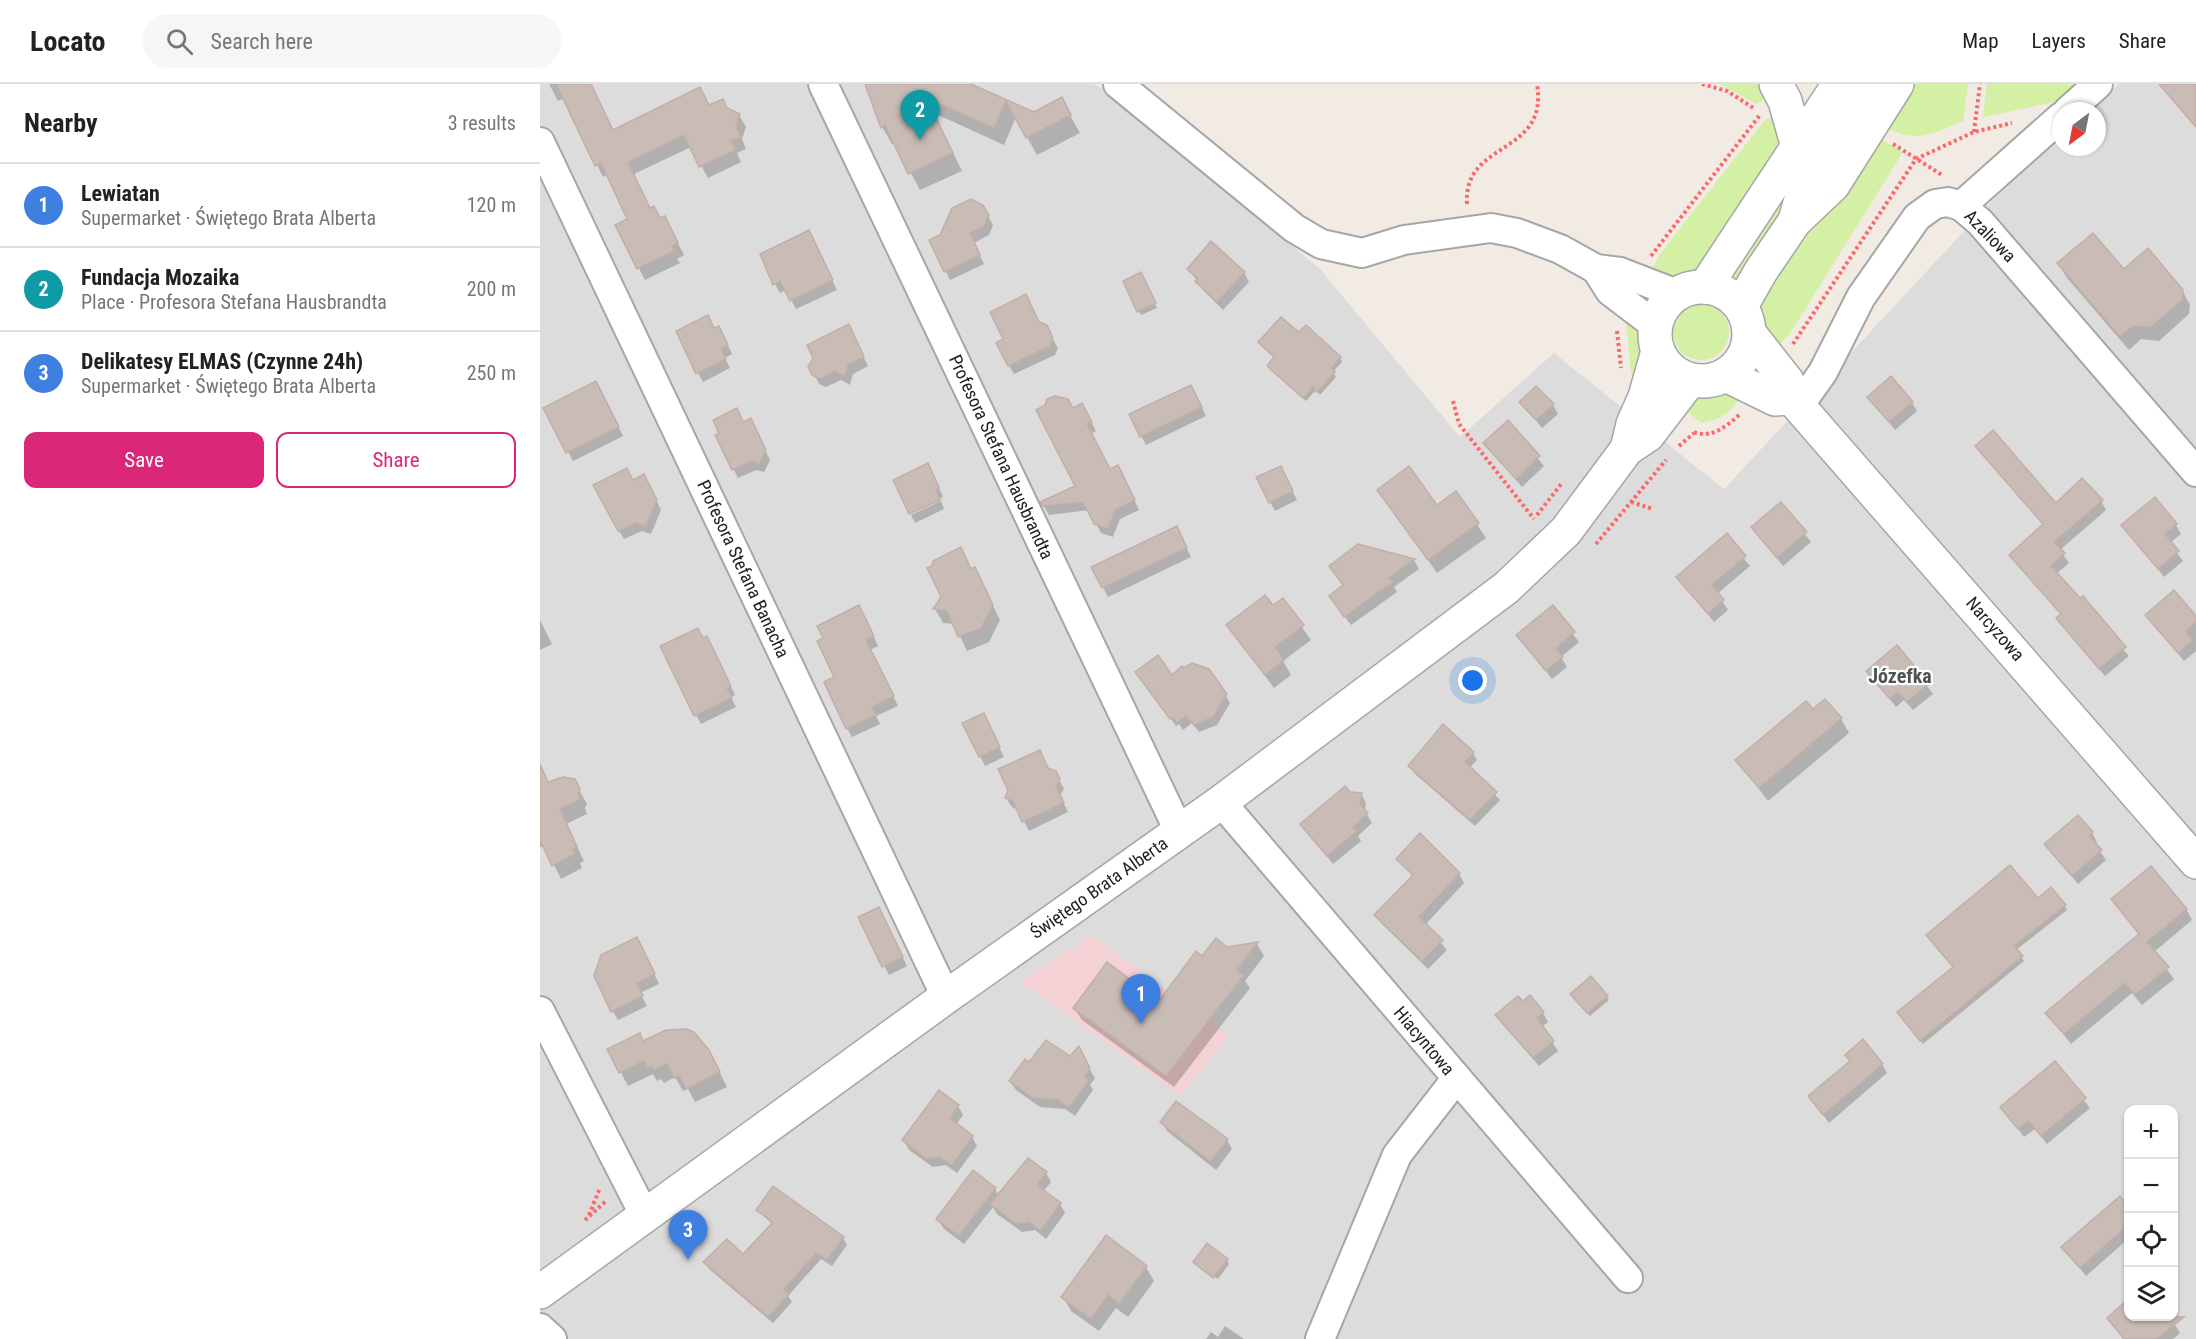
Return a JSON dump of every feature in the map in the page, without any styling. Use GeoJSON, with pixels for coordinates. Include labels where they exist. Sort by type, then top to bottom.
{"type":"FeatureCollection","features":[{"type":"Feature","properties":{"kind":"street","name":"Profesora Stefana Hausbrandta"},"geometry":{"type":"LineString","coordinates":[[823,84],[1179,831]]}},
{"type":"Feature","properties":{"kind":"street"},"geometry":{"type":"LineString","coordinates":[[1118,84],[1294,228],[1321,244],[1362,253],[1404,240],[1491,228],[1517,233],[1560,249],[1596,269],[1620,272],[1691,291],[1725,293],[1745,320]]}},
{"type":"Feature","properties":{"kind":"street"},"geometry":{"type":"LineString","coordinates":[[1657,338],[1663,308],[1691,291],[1798,147],[1839,84]]}},
{"type":"Feature","properties":{"kind":"street"},"geometry":{"type":"LineString","coordinates":[[1795,221],[1809,171],[1865,84]]}},
{"type":"Feature","properties":{"kind":"street"},"geometry":{"type":"LineString","coordinates":[[1596,269],[1610,291],[1657,338],[1666,364],[1676,374],[1690,380],[1709,381],[1726,375],[1739,365],[1747,351],[1745,320],[1761,271],[1795,221],[1833,185],[1897,84]]}},
{"type":"Feature","properties":{"kind":"street"},"geometry":{"type":"LineString","coordinates":[[2078,102],[2098,84]]}},
{"type":"Feature","properties":{"kind":"street"},"geometry":{"type":"LineString","coordinates":[[1772,97],[1785,100],[1798,147]]}},
{"type":"Feature","properties":{"kind":"street"},"geometry":{"type":"LineString","coordinates":[[1967,200],[2052,125]]}},
{"type":"Feature","properties":{"kind":"street","name":"Profesora Stefana Banacha"},"geometry":{"type":"LineString","coordinates":[[540,142],[946,997]]}},
{"type":"Feature","properties":{"kind":"street","name":"Azaliowa"},"geometry":{"type":"LineString","coordinates":[[1795,402],[1823,372],[1861,297],[1917,217],[1941,202],[1967,200],[1980,222],[2196,472]]}},
{"type":"Feature","properties":{"kind":"street","name":"Narcyzowa"},"geometry":{"type":"LineString","coordinates":[[1745,320],[1786,381],[1795,402],[2196,862]]}},
{"type":"Feature","properties":{"kind":"street","name":"Świętego Brata Alberta"},"geometry":{"type":"LineString","coordinates":[[540,1292],[946,997],[1221,802],[1506,588],[1566,531],[1598,492],[1627,449],[1633,424],[1645,397],[1657,338]]}},
{"type":"Feature","properties":{"kind":"street"},"geometry":{"type":"LineString","coordinates":[[1726,375],[1775,399],[1795,402]]}},
{"type":"Feature","properties":{"kind":"street","name":"Świętego Brata Alberta"},"geometry":{"type":"LineString","coordinates":[[1627,449],[1648,435],[1690,380]]}},
{"type":"Feature","properties":{"kind":"street","name":"Hiacyntowa"},"geometry":{"type":"LineString","coordinates":[[1221,802],[1628,1278]]}},
{"type":"Feature","properties":{"kind":"street"},"geometry":{"type":"LineString","coordinates":[[540,1011],[645,1216]]}},
{"type":"Feature","properties":{"kind":"street"},"geometry":{"type":"LineString","coordinates":[[1320,1339],[1396,1155],[1456,1079]]}},
{"type":"Feature","properties":{"kind":"street"},"geometry":{"type":"LineString","coordinates":[[540,1328],[552,1339]]}},
{"type":"Feature","properties":{"kind":"path"},"geometry":{"type":"LineString","coordinates":[[1467,204],[1469,181],[1475,171],[1491,155],[1513,144],[1530,124],[1538,103],[1537,84]]}},
{"type":"Feature","properties":{"kind":"path"},"geometry":{"type":"LineString","coordinates":[[1702,84],[1727,91],[1761,114]]}},
{"type":"Feature","properties":{"kind":"path"},"geometry":{"type":"LineString","coordinates":[[1790,350],[1916,159],[1974,132],[1980,84]]}},
{"type":"Feature","properties":{"kind":"path"},"geometry":{"type":"LineString","coordinates":[[1647,261],[1772,97]]}},
{"type":"Feature","properties":{"kind":"path"},"geometry":{"type":"LineString","coordinates":[[1884,138],[1916,159],[1967,200]]}},
{"type":"Feature","properties":{"kind":"path"},"geometry":{"type":"LineString","coordinates":[[1616,324],[1622,376]]}},
{"type":"Feature","properties":{"kind":"path"},"geometry":{"type":"LineString","coordinates":[[1453,401],[1459,424],[1534,519]]}},
{"type":"Feature","properties":{"kind":"path"},"geometry":{"type":"LineString","coordinates":[[1687,427],[1698,434],[1715,432],[1744,410]]}},
{"type":"Feature","properties":{"kind":"path"},"geometry":{"type":"LineString","coordinates":[[1527,528],[1563,481]]}},
{"type":"Feature","properties":{"kind":"path"},"geometry":{"type":"LineString","coordinates":[[1631,502],[1653,509]]}},
{"type":"Feature","properties":{"kind":"shaded area"},"geometry":{"type":"Polygon","coordinates":[[[540,84],[1094,84],[1105,90],[1320,269],[1460,437],[1554,353],[1724,489],[1993,200],[2052,145],[2052,156],[2106,156],[2106,102],[2099,102],[2119,84],[2196,84],[2196,1339],[540,1339],[540,84]]]}},
{"type":"Feature","properties":{"kind":"shaded area"},"geometry":{"type":"Polygon","coordinates":[[[1092,935],[1229,1035],[1180,1096],[1020,982],[1092,935]]]}},
{"type":"Feature","properties":{"kind":"green space"},"geometry":{"type":"Polygon","coordinates":[[[1719,84],[1762,84],[1770,95],[1757,104],[1719,84]]]}},
{"type":"Feature","properties":{"kind":"green space"},"geometry":{"type":"Polygon","coordinates":[[[1908,84],[1968,84],[1963,121],[1934,133],[1917,136],[1898,133],[1887,128],[1908,84]]]}},
{"type":"Feature","properties":{"kind":"green space"},"geometry":{"type":"Polygon","coordinates":[[[1987,84],[2081,84],[2063,100],[1983,117],[1987,84]]]}},
{"type":"Feature","properties":{"kind":"green space"},"geometry":{"type":"Polygon","coordinates":[[[1778,114],[1779,142],[1776,151],[1746,206],[1706,266],[1686,276],[1663,278],[1648,276],[1661,253],[1764,121],[1778,114]]]}},
{"type":"Feature","properties":{"kind":"green space"},"geometry":{"type":"Polygon","coordinates":[[[1831,115],[1783,221],[1736,288],[1724,278],[1831,115]]]}},
{"type":"Feature","properties":{"kind":"green space"},"geometry":{"type":"Polygon","coordinates":[[[1881,139],[1903,152],[1791,332],[1772,353],[1759,313],[1762,287],[1881,139]]]}},
{"type":"Feature","properties":{"kind":"green space"},"geometry":{"type":"Polygon","coordinates":[[[1701,304],[1712,306],[1721,312],[1727,321],[1729,332],[1727,343],[1721,352],[1712,358],[1701,360],[1690,358],[1681,352],[1675,343],[1673,332],[1675,321],[1681,312],[1690,306],[1701,304]]]}},
{"type":"Feature","properties":{"kind":"green space"},"geometry":{"type":"Polygon","coordinates":[[[1626,321],[1639,330],[1645,359],[1643,381],[1631,374],[1626,321]]]}},
{"type":"Feature","properties":{"kind":"green space"},"geometry":{"type":"Polygon","coordinates":[[[1726,389],[1744,392],[1731,409],[1716,419],[1702,423],[1680,406],[1695,396],[1726,389]]]}},
{"type":"Feature","properties":{"kind":"building"},"geometry":{"type":"Polygon","coordinates":[[[556,84],[591,84],[613,130],[700,87],[709,105],[723,99],[727,108],[740,114],[736,126],[741,137],[731,141],[736,150],[699,167],[684,135],[628,162],[650,208],[654,206],[660,218],[665,216],[678,243],[672,246],[674,251],[637,269],[615,225],[627,219],[601,163],[595,166],[556,84]]]}},
{"type":"Feature","properties":{"kind":"building"},"geometry":{"type":"Polygon","coordinates":[[[865,84],[971,84],[1034,112],[1062,97],[1071,115],[1026,138],[1006,101],[994,128],[926,98],[953,153],[908,174],[885,125],[881,128],[865,84]]]}},
{"type":"Feature","properties":{"kind":"building"},"geometry":{"type":"Polygon","coordinates":[[[2159,84],[2196,84],[2196,127],[2159,84]]]}},
{"type":"Feature","properties":{"kind":"building"},"geometry":{"type":"Polygon","coordinates":[[[971,199],[983,205],[989,215],[984,226],[970,233],[980,255],[944,272],[929,240],[940,235],[952,208],[971,199]]]}},
{"type":"Feature","properties":{"kind":"building"},"geometry":{"type":"Polygon","coordinates":[[[809,230],[833,280],[790,301],[780,281],[773,285],[760,254],[809,230]]]}},
{"type":"Feature","properties":{"kind":"building"},"geometry":{"type":"Polygon","coordinates":[[[2093,233],[2124,269],[2148,248],[2183,290],[2182,300],[2151,327],[2133,326],[2120,337],[2057,263],[2093,233]]]}},
{"type":"Feature","properties":{"kind":"building"},"geometry":{"type":"Polygon","coordinates":[[[1211,241],[1245,272],[1217,302],[1195,281],[1198,279],[1187,269],[1211,241]]]}},
{"type":"Feature","properties":{"kind":"building"},"geometry":{"type":"Polygon","coordinates":[[[1141,272],[1156,303],[1137,312],[1123,281],[1141,272]]]}},
{"type":"Feature","properties":{"kind":"building"},"geometry":{"type":"Polygon","coordinates":[[[1026,294],[1039,322],[1047,325],[1053,338],[1050,346],[1008,366],[996,343],[1003,339],[990,312],[1026,294]]]}},
{"type":"Feature","properties":{"kind":"building"},"geometry":{"type":"Polygon","coordinates":[[[708,315],[714,328],[719,326],[728,345],[721,348],[726,359],[696,374],[676,331],[708,315]]]}},
{"type":"Feature","properties":{"kind":"building"},"geometry":{"type":"Polygon","coordinates":[[[1281,317],[1299,332],[1306,325],[1341,357],[1331,368],[1335,372],[1317,392],[1313,387],[1303,398],[1267,366],[1274,357],[1258,342],[1281,317]]]}},
{"type":"Feature","properties":{"kind":"building"},"geometry":{"type":"Polygon","coordinates":[[[849,324],[864,357],[848,365],[845,377],[835,371],[820,379],[812,375],[808,367],[813,358],[807,345],[849,324]]]}},
{"type":"Feature","properties":{"kind":"building"},"geometry":{"type":"Polygon","coordinates":[[[1891,376],[1913,402],[1889,422],[1867,397],[1891,376]]]}},
{"type":"Feature","properties":{"kind":"building"},"geometry":{"type":"Polygon","coordinates":[[[596,381],[619,427],[566,453],[543,408],[596,381]]]}},
{"type":"Feature","properties":{"kind":"building"},"geometry":{"type":"Polygon","coordinates":[[[1191,385],[1202,407],[1140,437],[1129,414],[1191,385]]]}},
{"type":"Feature","properties":{"kind":"building"},"geometry":{"type":"Polygon","coordinates":[[[1536,386],[1554,404],[1536,420],[1519,402],[1536,386]]]}},
{"type":"Feature","properties":{"kind":"building"},"geometry":{"type":"Polygon","coordinates":[[[1055,396],[1068,399],[1073,408],[1082,403],[1092,422],[1087,424],[1110,469],[1118,465],[1135,500],[1115,510],[1108,529],[1094,524],[1083,502],[1043,506],[1040,502],[1075,486],[1036,410],[1045,405],[1047,399],[1055,396]]]}},
{"type":"Feature","properties":{"kind":"building"},"geometry":{"type":"Polygon","coordinates":[[[737,408],[743,422],[751,418],[766,450],[759,464],[751,461],[732,470],[715,435],[719,434],[713,420],[737,408]]]}},
{"type":"Feature","properties":{"kind":"building"},"geometry":{"type":"Polygon","coordinates":[[[1508,420],[1540,456],[1516,479],[1483,443],[1508,420]]]}},
{"type":"Feature","properties":{"kind":"building"},"geometry":{"type":"Polygon","coordinates":[[[1993,430],[2056,503],[2082,478],[2103,500],[2054,542],[2065,553],[2051,566],[2080,598],[2083,596],[2126,647],[2099,669],[2056,618],[2061,614],[2009,555],[2043,524],[1975,446],[1993,430]]]}},
{"type":"Feature","properties":{"kind":"building"},"geometry":{"type":"Polygon","coordinates":[[[928,463],[939,487],[936,489],[940,500],[909,514],[893,480],[928,463]]]}},
{"type":"Feature","properties":{"kind":"building"},"geometry":{"type":"Polygon","coordinates":[[[1281,466],[1293,491],[1269,503],[1256,477],[1281,466]]]}},
{"type":"Feature","properties":{"kind":"building"},"geometry":{"type":"Polygon","coordinates":[[[1409,466],[1437,505],[1456,491],[1479,523],[1428,560],[1377,490],[1409,466]]]}},
{"type":"Feature","properties":{"kind":"building"},"geometry":{"type":"Polygon","coordinates":[[[627,468],[633,480],[644,474],[657,500],[646,526],[636,523],[618,531],[593,485],[627,468]]]}},
{"type":"Feature","properties":{"kind":"building"},"geometry":{"type":"Polygon","coordinates":[[[2155,497],[2177,524],[2165,534],[2179,551],[2158,569],[2121,525],[2155,497]]]}},
{"type":"Feature","properties":{"kind":"building"},"geometry":{"type":"Polygon","coordinates":[[[1781,502],[1807,532],[1777,558],[1751,527],[1781,502]]]}},
{"type":"Feature","properties":{"kind":"building"},"geometry":{"type":"Polygon","coordinates":[[[1177,526],[1187,548],[1102,588],[1091,567],[1177,526]]]}},
{"type":"Feature","properties":{"kind":"building"},"geometry":{"type":"Polygon","coordinates":[[[1727,533],[1746,556],[1712,585],[1724,600],[1708,614],[1676,577],[1727,533]]]}},
{"type":"Feature","properties":{"kind":"building"},"geometry":{"type":"Polygon","coordinates":[[[1358,544],[1415,559],[1389,578],[1393,582],[1344,617],[1329,596],[1343,585],[1329,566],[1358,544]]]}},
{"type":"Feature","properties":{"kind":"building"},"geometry":{"type":"Polygon","coordinates":[[[961,547],[971,569],[975,567],[993,605],[981,628],[958,637],[947,611],[933,609],[941,597],[927,568],[932,566],[933,561],[961,547]]]}},
{"type":"Feature","properties":{"kind":"building"},"geometry":{"type":"Polygon","coordinates":[[[2174,590],[2196,616],[2196,622],[2186,631],[2193,640],[2178,653],[2145,615],[2174,590]]]}},
{"type":"Feature","properties":{"kind":"building"},"geometry":{"type":"Polygon","coordinates":[[[1265,595],[1273,605],[1283,598],[1304,625],[1275,647],[1284,660],[1265,675],[1226,625],[1265,595]]]}},
{"type":"Feature","properties":{"kind":"building"},"geometry":{"type":"Polygon","coordinates":[[[859,605],[874,636],[866,640],[894,696],[872,707],[876,715],[846,729],[824,682],[834,677],[817,641],[823,638],[817,626],[859,605]]]}},
{"type":"Feature","properties":{"kind":"building"},"geometry":{"type":"Polygon","coordinates":[[[1553,605],[1575,632],[1556,648],[1563,657],[1546,671],[1516,635],[1553,605]]]}},
{"type":"Feature","properties":{"kind":"building"},"geometry":{"type":"Polygon","coordinates":[[[698,628],[703,638],[707,636],[731,686],[727,688],[732,698],[694,716],[660,646],[698,628]]]}},
{"type":"Feature","properties":{"kind":"building"},"geometry":{"type":"Polygon","coordinates":[[[1897,645],[1929,684],[1907,702],[1898,692],[1890,699],[1866,671],[1897,645]]]}},
{"type":"Feature","properties":{"kind":"building"},"geometry":{"type":"Polygon","coordinates":[[[1158,655],[1172,675],[1182,666],[1184,668],[1192,663],[1209,669],[1227,694],[1213,717],[1194,725],[1186,716],[1177,723],[1173,717],[1170,719],[1135,672],[1158,655]]]}},
{"type":"Feature","properties":{"kind":"building"},"geometry":{"type":"Polygon","coordinates":[[[1825,699],[1842,718],[1759,788],[1735,760],[1806,701],[1813,709],[1825,699]]]}},
{"type":"Feature","properties":{"kind":"building"},"geometry":{"type":"Polygon","coordinates":[[[984,713],[1000,747],[979,757],[962,723],[984,713]]]}},
{"type":"Feature","properties":{"kind":"building"},"geometry":{"type":"Polygon","coordinates":[[[1443,724],[1474,752],[1465,762],[1497,792],[1470,820],[1408,766],[1443,724]]]}},
{"type":"Feature","properties":{"kind":"building"},"geometry":{"type":"Polygon","coordinates":[[[1040,750],[1048,768],[1056,771],[1060,779],[1056,786],[1064,803],[1022,822],[1013,801],[1005,798],[1008,790],[998,769],[1040,750]]]}},
{"type":"Feature","properties":{"kind":"building"},"geometry":{"type":"Polygon","coordinates":[[[540,764],[548,782],[563,777],[575,779],[580,789],[578,793],[580,800],[560,809],[577,847],[573,849],[575,854],[552,866],[540,840],[540,764]]]}},
{"type":"Feature","properties":{"kind":"building"},"geometry":{"type":"Polygon","coordinates":[[[1345,786],[1350,792],[1362,793],[1360,804],[1368,813],[1353,827],[1357,831],[1327,856],[1300,824],[1345,786]]]}},
{"type":"Feature","properties":{"kind":"building"},"geometry":{"type":"Polygon","coordinates":[[[2078,815],[2093,832],[2089,836],[2102,850],[2072,876],[2044,844],[2078,815]]]}},
{"type":"Feature","properties":{"kind":"building"},"geometry":{"type":"Polygon","coordinates":[[[1420,833],[1460,873],[1419,917],[1443,940],[1422,961],[1374,915],[1413,875],[1396,859],[1420,833]]]}},
{"type":"Feature","properties":{"kind":"building"},"geometry":{"type":"Polygon","coordinates":[[[2010,865],[2038,898],[2051,887],[2066,905],[2014,946],[2023,956],[1920,1041],[1897,1012],[1953,967],[1926,935],[2010,865]]]}},
{"type":"Feature","properties":{"kind":"building"},"geometry":{"type":"Polygon","coordinates":[[[2151,866],[2187,909],[2147,942],[2169,967],[2135,995],[2125,983],[2064,1034],[2045,1013],[2139,934],[2111,899],[2151,866]]]}},
{"type":"Feature","properties":{"kind":"building"},"geometry":{"type":"Polygon","coordinates":[[[879,907],[903,957],[882,967],[858,917],[879,907]]]}},
{"type":"Feature","properties":{"kind":"building"},"geometry":{"type":"Polygon","coordinates":[[[637,937],[655,974],[637,983],[643,996],[611,1012],[594,976],[601,955],[637,937]]]}},
{"type":"Feature","properties":{"kind":"building"},"geometry":{"type":"Polygon","coordinates":[[[1216,938],[1227,947],[1258,942],[1237,970],[1244,975],[1166,1076],[1073,1008],[1107,962],[1159,1001],[1196,951],[1202,956],[1216,938]]]}},
{"type":"Feature","properties":{"kind":"building"},"geometry":{"type":"Polygon","coordinates":[[[1591,976],[1608,996],[1587,1013],[1570,994],[1591,976]]]}},
{"type":"Feature","properties":{"kind":"building"},"geometry":{"type":"Polygon","coordinates":[[[1530,995],[1544,1012],[1537,1018],[1554,1041],[1533,1058],[1495,1015],[1518,996],[1523,1001],[1530,995]]]}},
{"type":"Feature","properties":{"kind":"building"},"geometry":{"type":"Polygon","coordinates":[[[687,1029],[694,1032],[709,1050],[720,1072],[686,1089],[679,1076],[674,1078],[667,1064],[654,1070],[652,1066],[648,1068],[644,1061],[619,1073],[607,1049],[640,1033],[643,1041],[666,1030],[687,1029]]]}},
{"type":"Feature","properties":{"kind":"building"},"geometry":{"type":"Polygon","coordinates":[[[1863,1039],[1883,1064],[1823,1115],[1808,1096],[1850,1061],[1845,1055],[1863,1039]]]}},
{"type":"Feature","properties":{"kind":"building"},"geometry":{"type":"Polygon","coordinates":[[[1046,1040],[1070,1056],[1079,1046],[1090,1068],[1085,1077],[1089,1080],[1069,1108],[1058,1100],[1033,1098],[1009,1081],[1025,1059],[1029,1062],[1046,1040]]]}},
{"type":"Feature","properties":{"kind":"building"},"geometry":{"type":"Polygon","coordinates":[[[2055,1061],[2086,1098],[2041,1136],[2029,1121],[2018,1129],[2000,1107],[2055,1061]]]}},
{"type":"Feature","properties":{"kind":"building"},"geometry":{"type":"Polygon","coordinates":[[[939,1090],[959,1105],[950,1118],[973,1136],[952,1165],[940,1157],[926,1159],[902,1140],[939,1090]]]}},
{"type":"Feature","properties":{"kind":"building"},"geometry":{"type":"Polygon","coordinates":[[[1176,1101],[1228,1139],[1211,1162],[1160,1122],[1176,1101]]]}},
{"type":"Feature","properties":{"kind":"building"},"geometry":{"type":"Polygon","coordinates":[[[1028,1158],[1047,1172],[1037,1185],[1061,1203],[1040,1231],[1029,1222],[1016,1224],[990,1204],[1028,1158]]]}},
{"type":"Feature","properties":{"kind":"building"},"geometry":{"type":"Polygon","coordinates":[[[973,1170],[996,1188],[959,1236],[936,1219],[973,1170]]]}},
{"type":"Feature","properties":{"kind":"building"},"geometry":{"type":"Polygon","coordinates":[[[773,1186],[844,1237],[827,1260],[816,1253],[784,1289],[789,1294],[768,1317],[703,1262],[727,1239],[743,1254],[773,1222],[756,1210],[773,1186]]]}},
{"type":"Feature","properties":{"kind":"building"},"geometry":{"type":"Polygon","coordinates":[[[2120,1196],[2124,1201],[2124,1229],[2080,1268],[2061,1247],[2120,1196]]]}},
{"type":"Feature","properties":{"kind":"building"},"geometry":{"type":"Polygon","coordinates":[[[1106,1235],[1147,1266],[1119,1304],[1108,1295],[1091,1319],[1061,1297],[1106,1235]]]}},
{"type":"Feature","properties":{"kind":"building"},"geometry":{"type":"Polygon","coordinates":[[[1207,1243],[1228,1259],[1213,1278],[1193,1262],[1207,1243]]]}},
{"type":"Feature","properties":{"kind":"building"},"geometry":{"type":"Polygon","coordinates":[[[2124,1303],[2124,1321],[2178,1321],[2178,1317],[2184,1317],[2157,1339],[2124,1339],[2107,1318],[2124,1303]]]}},
{"type":"Feature","properties":{"kind":"place","name":"Fundacja Mozaika"},"geometry":{"type":"Point","coordinates":[920,140]}},
{"type":"Feature","properties":{"kind":"place","name":"Lewiatan"},"geometry":{"type":"Point","coordinates":[1141,1024]}},
{"type":"Feature","properties":{"kind":"place","name":"Delikatesy ELMAS (Czynne 24h)"},"geometry":{"type":"Point","coordinates":[688,1260]}},
{"type":"Feature","properties":{"kind":"district","name":"Józefka"},"geometry":{"type":"Point","coordinates":[1900,676]}}]}
